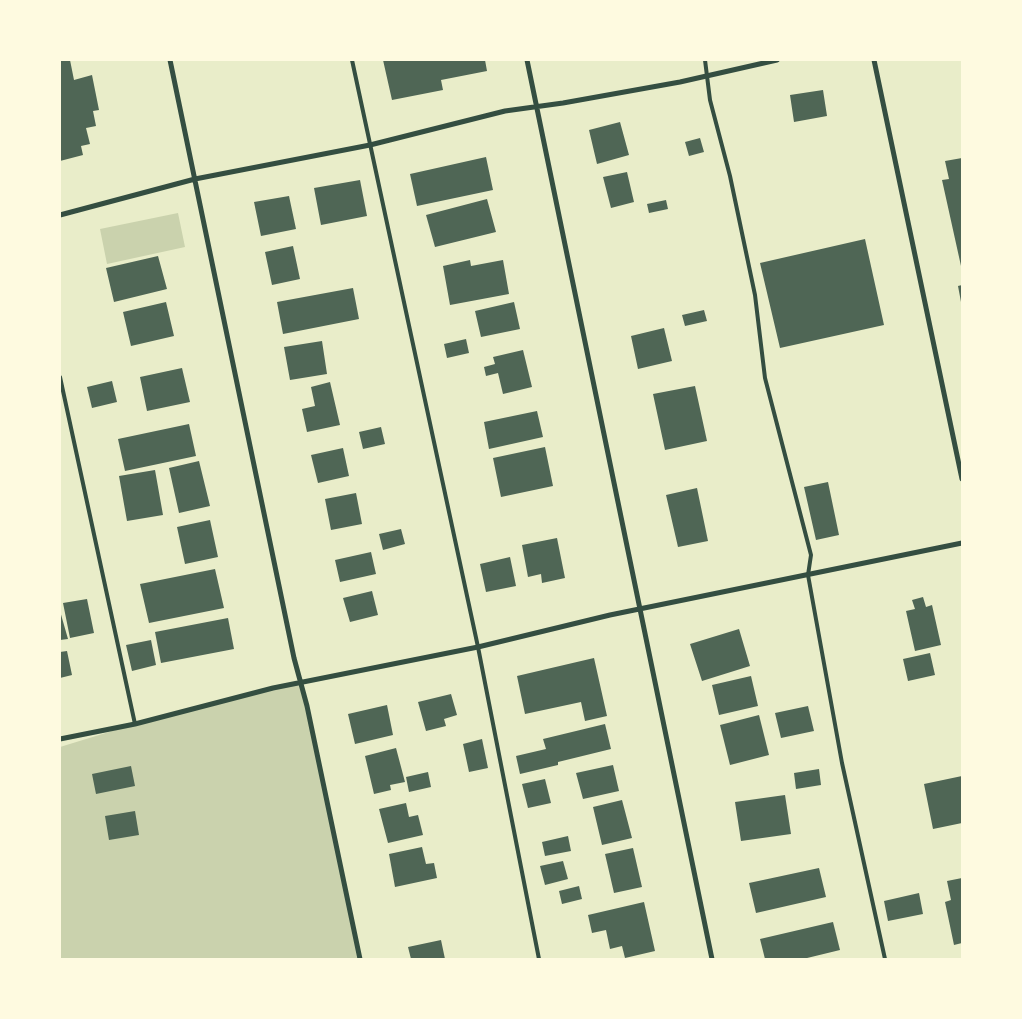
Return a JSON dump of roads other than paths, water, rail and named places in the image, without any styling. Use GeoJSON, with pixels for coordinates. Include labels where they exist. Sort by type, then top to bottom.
{"type":"FeatureCollection","features":[{"type":"Feature","properties":{"kind":"street"},"geometry":{"type":"LineString","coordinates":[[170,60],[294,658],[301,682],[360,959]]}},
{"type":"Feature","properties":{"kind":"street"},"geometry":{"type":"LineString","coordinates":[[527,60],[712,959]]}},
{"type":"Feature","properties":{"kind":"street"},"geometry":{"type":"LineString","coordinates":[[60,215],[196,179],[370,145],[505,111],[563,103],[707,76],[777,60]]}},
{"type":"Feature","properties":{"kind":"street"},"geometry":{"type":"LineString","coordinates":[[874,60],[962,479]]}},
{"type":"Feature","properties":{"kind":"street"},"geometry":{"type":"LineString","coordinates":[[60,740],[135,724],[301,682],[478,647],[640,610],[962,543]]}},
{"type":"Feature","properties":{"kind":"lane"},"geometry":{"type":"LineString","coordinates":[[352,60],[478,647],[539,959]]}},
{"type":"Feature","properties":{"kind":"lane"},"geometry":{"type":"LineString","coordinates":[[705,60],[710,100],[730,176],[755,295],[765,378],[811,555],[808,575],[842,763],[885,959]]}},
{"type":"Feature","properties":{"kind":"lane"},"geometry":{"type":"LineString","coordinates":[[60,377],[135,724]]}}]}
